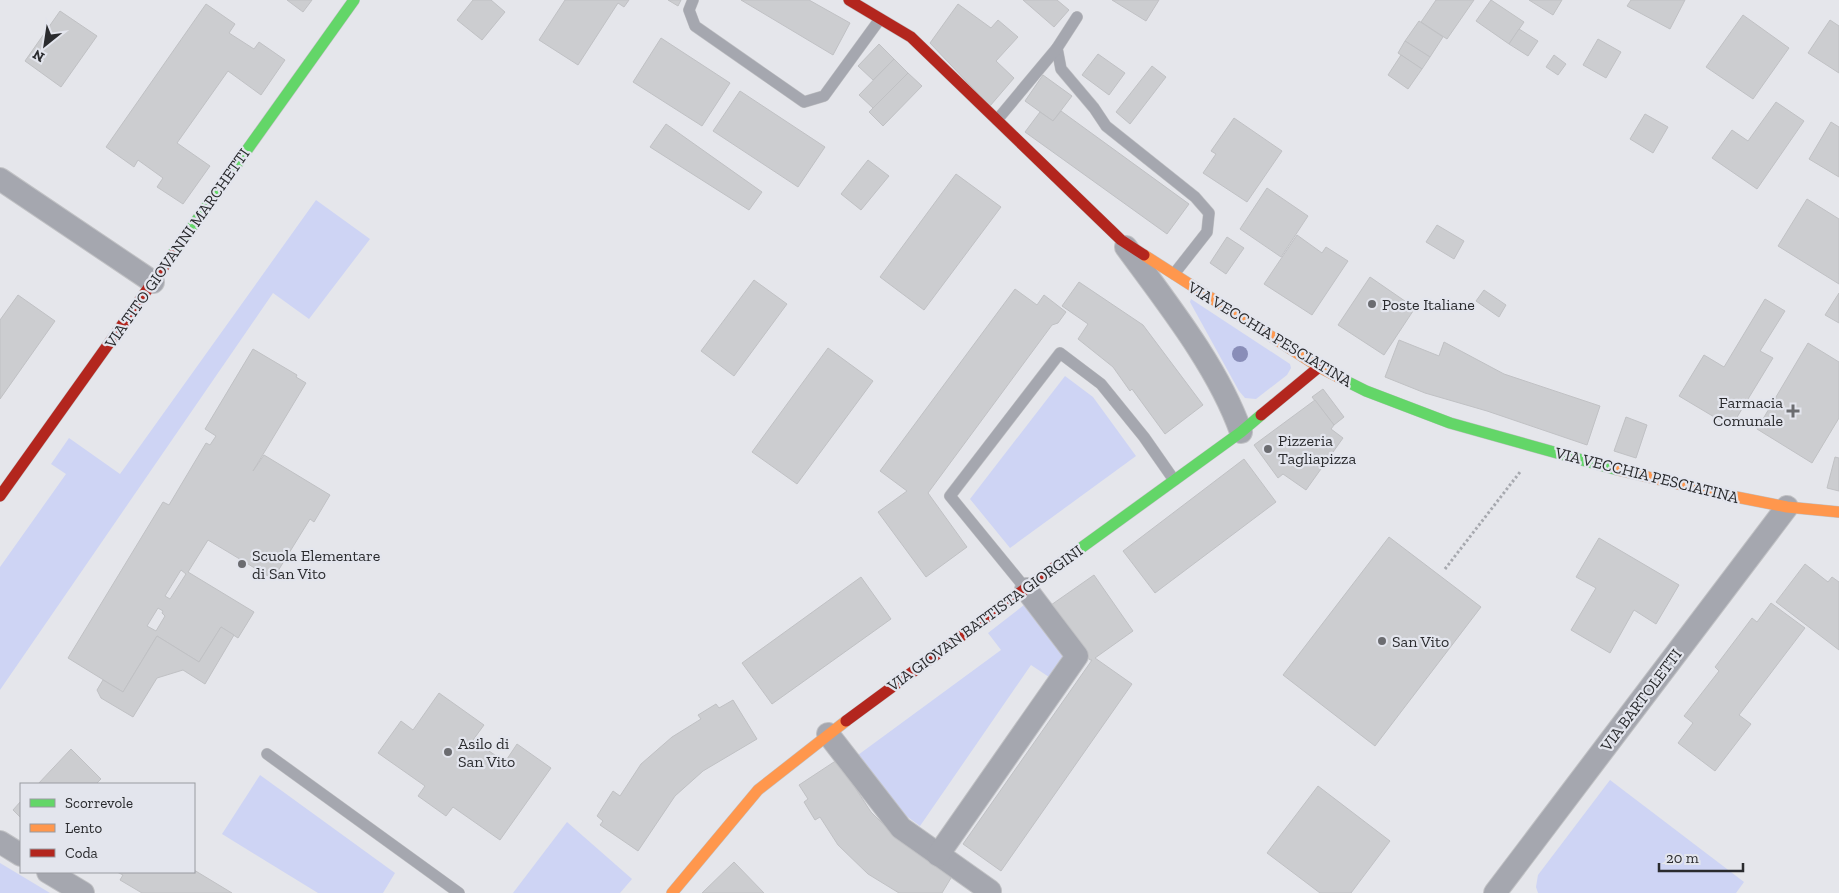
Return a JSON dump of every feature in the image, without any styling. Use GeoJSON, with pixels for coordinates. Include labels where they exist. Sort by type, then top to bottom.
{"type":"FeatureCollection","features":[{"type":"Feature","properties":{"kind":"street","name":"VIA TITO GIOVANNI MARCHETTI"},"geometry":{"type":"LineString","coordinates":[[0,496],[354,0]]}},
{"type":"Feature","properties":{"kind":"street","name":"VIA VECCHIA PESCIATINA"},"geometry":{"type":"LineString","coordinates":[[849,0],[910,37],[1121,240],[1319,368],[1366,391],[1450,423],[1606,467],[1684,486],[1787,507],[1839,512]]}},
{"type":"Feature","properties":{"kind":"street"},"geometry":{"type":"LineString","coordinates":[[0,179],[153,282]]}},
{"type":"Feature","properties":{"kind":"street"},"geometry":{"type":"LineString","coordinates":[[1121,240],[1197,347],[1233,410],[1241,432]]}},
{"type":"Feature","properties":{"kind":"street","name":"VIA GIOVAN BATTISTA GIORGINI"},"geometry":{"type":"LineString","coordinates":[[675,892],[758,790],[875,698],[1241,432],[1319,368]]}},
{"type":"Feature","properties":{"kind":"street","name":"VIA BARTOLETTI"},"geometry":{"type":"LineString","coordinates":[[1495,893],[1787,507]]}},
{"type":"Feature","properties":{"kind":"street"},"geometry":{"type":"LineString","coordinates":[[938,855],[1077,656],[1026,589]]}},
{"type":"Feature","properties":{"kind":"street"},"geometry":{"type":"LineString","coordinates":[[828,734],[901,828],[990,891],[989,893]]}},
{"type":"Feature","properties":{"kind":"street"},"geometry":{"type":"LineString","coordinates":[[0,842],[20,854]]}},
{"type":"Feature","properties":{"kind":"street"},"geometry":{"type":"LineString","coordinates":[[50,873],[83,893]]}},
{"type":"Feature","properties":{"kind":"lane"},"geometry":{"type":"LineString","coordinates":[[693,0],[689,10],[695,26],[804,102],[824,96],[880,19]]}},
{"type":"Feature","properties":{"kind":"lane"},"geometry":{"type":"LineString","coordinates":[[997,120],[1057,48],[1077,17]]}},
{"type":"Feature","properties":{"kind":"lane"},"geometry":{"type":"LineString","coordinates":[[1057,48],[1061,69],[1094,108],[1106,126],[1195,197],[1209,213],[1207,232],[1173,275]]}},
{"type":"Feature","properties":{"kind":"lane"},"geometry":{"type":"LineString","coordinates":[[1026,589],[950,496],[1060,353],[1101,384],[1144,437],[1174,480]]}},
{"type":"Feature","properties":{"kind":"lane"},"geometry":{"type":"LineString","coordinates":[[266,754],[459,893]]}},
{"type":"Feature","properties":{"kind":"path"},"geometry":{"type":"LineString","coordinates":[[1446,569],[1539,448]]}},
{"type":"Feature","properties":{"kind":"shaded area"},"geometry":{"type":"Polygon","coordinates":[[[316,200],[370,239],[309,319],[273,293],[0,690],[0,567],[66,474],[51,464],[69,438],[120,474],[316,200]]]}},
{"type":"Feature","properties":{"kind":"shaded area"},"geometry":{"type":"Polygon","coordinates":[[[1191,299],[1290,364],[1291,368],[1287,375],[1256,399],[1245,398],[1239,391],[1190,302],[1191,299]]]}},
{"type":"Feature","properties":{"kind":"shaded area"},"geometry":{"type":"Polygon","coordinates":[[[1065,376],[1093,397],[1136,456],[1010,548],[970,499],[1065,376]]]}},
{"type":"Feature","properties":{"kind":"shaded area"},"geometry":{"type":"Polygon","coordinates":[[[1024,605],[1065,654],[1049,677],[1031,665],[920,826],[905,815],[858,755],[1001,650],[988,633],[1024,605]]]}},
{"type":"Feature","properties":{"kind":"shaded area"},"geometry":{"type":"Polygon","coordinates":[[[260,775],[395,873],[383,893],[318,893],[222,834],[260,775]]]}},
{"type":"Feature","properties":{"kind":"shaded area"},"geometry":{"type":"Polygon","coordinates":[[[1610,780],[1744,882],[1736,893],[1538,893],[1536,887],[1538,875],[1610,780]]]}},
{"type":"Feature","properties":{"kind":"shaded area"},"geometry":{"type":"Polygon","coordinates":[[[567,822],[632,879],[620,893],[513,893],[567,822]]]}},
{"type":"Feature","properties":{"kind":"shaded area"},"geometry":{"type":"Polygon","coordinates":[[[0,863],[50,893],[0,893],[0,863]]]}},
{"type":"Feature","properties":{"kind":"building"},"geometry":{"type":"Polygon","coordinates":[[[287,0],[312,0],[303,12],[287,0]]]}},
{"type":"Feature","properties":{"kind":"building"},"geometry":{"type":"Polygon","coordinates":[[[473,0],[491,0],[505,12],[482,40],[457,20],[473,0]]]}},
{"type":"Feature","properties":{"kind":"building"},"geometry":{"type":"Polygon","coordinates":[[[565,0],[629,0],[624,7],[618,3],[578,65],[539,40],[565,0]]]}},
{"type":"Feature","properties":{"kind":"building"},"geometry":{"type":"Polygon","coordinates":[[[668,0],[681,0],[678,6],[668,0]]]}},
{"type":"Feature","properties":{"kind":"building"},"geometry":{"type":"Polygon","coordinates":[[[741,0],[809,0],[850,23],[833,55],[741,0]]]}},
{"type":"Feature","properties":{"kind":"building"},"geometry":{"type":"Polygon","coordinates":[[[1023,0],[1057,0],[1069,10],[1054,27],[1023,0]]]}},
{"type":"Feature","properties":{"kind":"building"},"geometry":{"type":"Polygon","coordinates":[[[1112,0],[1159,0],[1146,21],[1112,0]]]}},
{"type":"Feature","properties":{"kind":"building"},"geometry":{"type":"Polygon","coordinates":[[[1436,0],[1474,0],[1447,39],[1421,22],[1436,0]]]}},
{"type":"Feature","properties":{"kind":"building"},"geometry":{"type":"Polygon","coordinates":[[[1491,0],[1524,22],[1509,44],[1476,21],[1491,0]]]}},
{"type":"Feature","properties":{"kind":"building"},"geometry":{"type":"Polygon","coordinates":[[[1529,0],[1562,0],[1553,15],[1529,0]]]}},
{"type":"Feature","properties":{"kind":"building"},"geometry":{"type":"Polygon","coordinates":[[[1631,0],[1685,0],[1670,29],[1627,6],[1631,0]]]}},
{"type":"Feature","properties":{"kind":"building"},"geometry":{"type":"Polygon","coordinates":[[[206,4],[235,24],[229,33],[254,49],[259,42],[285,60],[261,95],[228,71],[177,143],[210,166],[183,204],[157,187],[163,178],[138,160],[134,167],[106,147],[206,4]]]}},
{"type":"Feature","properties":{"kind":"building"},"geometry":{"type":"Polygon","coordinates":[[[958,4],[991,28],[998,20],[1018,37],[996,61],[1014,78],[990,106],[930,43],[958,4]]]}},
{"type":"Feature","properties":{"kind":"building"},"geometry":{"type":"Polygon","coordinates":[[[60,11],[97,36],[61,87],[25,61],[60,11]]]}},
{"type":"Feature","properties":{"kind":"building"},"geometry":{"type":"Polygon","coordinates":[[[1743,15],[1789,48],[1753,99],[1706,67],[1743,15]]]}},
{"type":"Feature","properties":{"kind":"building"},"geometry":{"type":"Polygon","coordinates":[[[1830,20],[1839,26],[1839,73],[1808,53],[1830,20]]]}},
{"type":"Feature","properties":{"kind":"building"},"geometry":{"type":"Polygon","coordinates":[[[1419,21],[1443,37],[1430,57],[1405,41],[1419,21]]]}},
{"type":"Feature","properties":{"kind":"building"},"geometry":{"type":"Polygon","coordinates":[[[1519,29],[1538,41],[1528,56],[1509,44],[1519,29]]]}},
{"type":"Feature","properties":{"kind":"building"},"geometry":{"type":"Polygon","coordinates":[[[661,38],[730,83],[702,126],[633,82],[661,38]]]}},
{"type":"Feature","properties":{"kind":"building"},"geometry":{"type":"Polygon","coordinates":[[[1598,39],[1621,52],[1606,78],[1583,65],[1598,39]]]}},
{"type":"Feature","properties":{"kind":"building"},"geometry":{"type":"Polygon","coordinates":[[[1405,41],[1430,57],[1422,69],[1398,53],[1405,41]]]}},
{"type":"Feature","properties":{"kind":"building"},"geometry":{"type":"Polygon","coordinates":[[[879,44],[894,59],[873,80],[858,66],[879,44]]]}},
{"type":"Feature","properties":{"kind":"building"},"geometry":{"type":"Polygon","coordinates":[[[1098,54],[1125,73],[1109,95],[1082,75],[1098,54]]]}},
{"type":"Feature","properties":{"kind":"building"},"geometry":{"type":"Polygon","coordinates":[[[1401,55],[1422,69],[1408,89],[1388,75],[1401,55]]]}},
{"type":"Feature","properties":{"kind":"building"},"geometry":{"type":"Polygon","coordinates":[[[1554,55],[1566,64],[1558,75],[1546,67],[1554,55]]]}},
{"type":"Feature","properties":{"kind":"building"},"geometry":{"type":"Polygon","coordinates":[[[894,59],[908,73],[873,108],[859,95],[894,59]]]}},
{"type":"Feature","properties":{"kind":"building"},"geometry":{"type":"Polygon","coordinates":[[[1152,66],[1166,77],[1130,124],[1116,112],[1152,66]]]}},
{"type":"Feature","properties":{"kind":"building"},"geometry":{"type":"Polygon","coordinates":[[[908,73],[922,86],[883,126],[869,112],[908,73]]]}},
{"type":"Feature","properties":{"kind":"building"},"geometry":{"type":"Polygon","coordinates":[[[1043,75],[1072,96],[1053,121],[1025,101],[1043,75]]]}},
{"type":"Feature","properties":{"kind":"building"},"geometry":{"type":"Polygon","coordinates":[[[740,91],[825,147],[798,187],[713,131],[740,91]]]}},
{"type":"Feature","properties":{"kind":"building"},"geometry":{"type":"Polygon","coordinates":[[[1776,102],[1804,121],[1757,189],[1712,158],[1732,130],[1748,141],[1776,102]]]}},
{"type":"Feature","properties":{"kind":"building"},"geometry":{"type":"Polygon","coordinates":[[[1061,111],[1189,204],[1167,234],[1025,132],[1040,112],[1053,121],[1061,111]]]}},
{"type":"Feature","properties":{"kind":"building"},"geometry":{"type":"Polygon","coordinates":[[[1645,114],[1668,127],[1653,153],[1630,139],[1645,114]]]}},
{"type":"Feature","properties":{"kind":"building"},"geometry":{"type":"Polygon","coordinates":[[[1234,118],[1282,151],[1247,202],[1203,173],[1216,154],[1211,151],[1234,118]]]}},
{"type":"Feature","properties":{"kind":"building"},"geometry":{"type":"Polygon","coordinates":[[[1831,122],[1839,127],[1839,177],[1809,159],[1831,122]]]}},
{"type":"Feature","properties":{"kind":"building"},"geometry":{"type":"Polygon","coordinates":[[[666,124],[762,192],[749,210],[650,147],[666,124]]]}},
{"type":"Feature","properties":{"kind":"building"},"geometry":{"type":"Polygon","coordinates":[[[868,160],[889,176],[861,210],[841,194],[868,160]]]}},
{"type":"Feature","properties":{"kind":"building"},"geometry":{"type":"Polygon","coordinates":[[[956,174],[1001,207],[924,310],[880,277],[956,174]]]}},
{"type":"Feature","properties":{"kind":"building"},"geometry":{"type":"Polygon","coordinates":[[[1267,188],[1308,216],[1281,257],[1240,229],[1267,188]]]}},
{"type":"Feature","properties":{"kind":"building"},"geometry":{"type":"Polygon","coordinates":[[[1807,199],[1839,219],[1839,284],[1778,246],[1807,199]]]}},
{"type":"Feature","properties":{"kind":"building"},"geometry":{"type":"Polygon","coordinates":[[[1437,225],[1464,241],[1454,259],[1426,242],[1437,225]]]}},
{"type":"Feature","properties":{"kind":"building"},"geometry":{"type":"Polygon","coordinates":[[[1297,235],[1322,253],[1326,247],[1348,261],[1312,315],[1264,284],[1297,235]]]}},
{"type":"Feature","properties":{"kind":"building"},"geometry":{"type":"Polygon","coordinates":[[[1227,237],[1244,248],[1226,274],[1210,263],[1227,237]]]}},
{"type":"Feature","properties":{"kind":"building"},"geometry":{"type":"Polygon","coordinates":[[[1370,277],[1415,308],[1384,355],[1338,325],[1370,277]]]}},
{"type":"Feature","properties":{"kind":"building"},"geometry":{"type":"Polygon","coordinates":[[[754,280],[787,304],[734,376],[701,351],[754,280]]]}},
{"type":"Feature","properties":{"kind":"building"},"geometry":{"type":"Polygon","coordinates":[[[1079,282],[1143,325],[1203,405],[1165,434],[1132,389],[1130,391],[1113,367],[1078,339],[1088,324],[1062,306],[1079,282]]]}},
{"type":"Feature","properties":{"kind":"building"},"geometry":{"type":"Polygon","coordinates":[[[1015,289],[1037,305],[1044,295],[1066,312],[1058,323],[1052,325],[928,493],[967,547],[926,577],[878,512],[907,491],[880,471],[1015,289]]]}},
{"type":"Feature","properties":{"kind":"building"},"geometry":{"type":"Polygon","coordinates":[[[1484,290],[1506,305],[1499,317],[1476,301],[1484,290]]]}},
{"type":"Feature","properties":{"kind":"building"},"geometry":{"type":"Polygon","coordinates":[[[1839,293],[1839,323],[1825,315],[1839,293]]]}},
{"type":"Feature","properties":{"kind":"building"},"geometry":{"type":"Polygon","coordinates":[[[18,295],[55,321],[0,399],[0,320],[18,295]]]}},
{"type":"Feature","properties":{"kind":"building"},"geometry":{"type":"Polygon","coordinates":[[[1765,299],[1785,311],[1760,351],[1773,358],[1731,427],[1679,396],[1704,355],[1724,367],[1765,299]]]}},
{"type":"Feature","properties":{"kind":"building"},"geometry":{"type":"Polygon","coordinates":[[[1399,340],[1439,356],[1444,342],[1504,374],[1600,406],[1587,445],[1487,411],[1425,393],[1385,377],[1399,340]]]}},
{"type":"Feature","properties":{"kind":"building"},"geometry":{"type":"Polygon","coordinates":[[[1808,343],[1839,362],[1839,418],[1812,463],[1757,429],[1808,343]]]}},
{"type":"Feature","properties":{"kind":"building"},"geometry":{"type":"Polygon","coordinates":[[[828,348],[873,381],[797,484],[752,452],[828,348]]]}},
{"type":"Feature","properties":{"kind":"building"},"geometry":{"type":"Polygon","coordinates":[[[253,349],[297,375],[296,377],[306,383],[253,471],[264,455],[330,495],[314,522],[310,519],[273,579],[208,540],[188,572],[254,612],[238,638],[221,627],[199,662],[157,636],[123,692],[68,658],[163,502],[169,505],[206,443],[210,445],[216,436],[205,429],[253,349]],[[181,570],[165,596],[170,599],[186,574],[181,570]],[[158,608],[147,626],[156,631],[165,616],[162,613],[163,611],[158,608]]]}},
{"type":"Feature","properties":{"kind":"building"},"geometry":{"type":"Polygon","coordinates":[[[1323,389],[1344,417],[1334,425],[1312,397],[1323,389]]]}},
{"type":"Feature","properties":{"kind":"building"},"geometry":{"type":"Polygon","coordinates":[[[1315,400],[1334,425],[1331,429],[1343,438],[1306,490],[1283,474],[1278,478],[1254,445],[1315,400]]]}},
{"type":"Feature","properties":{"kind":"building"},"geometry":{"type":"Polygon","coordinates":[[[1626,417],[1647,425],[1636,458],[1614,451],[1626,417]]]}},
{"type":"Feature","properties":{"kind":"building"},"geometry":{"type":"Polygon","coordinates":[[[1835,457],[1839,458],[1839,491],[1827,488],[1835,457]]]}},
{"type":"Feature","properties":{"kind":"building"},"geometry":{"type":"Polygon","coordinates":[[[1244,459],[1276,502],[1155,593],[1123,551],[1244,459]]]}},
{"type":"Feature","properties":{"kind":"building","name":"San Vito"},"geometry":{"type":"Polygon","coordinates":[[[1389,537],[1481,607],[1375,746],[1283,675],[1389,537]]]}},
{"type":"Feature","properties":{"kind":"building"},"geometry":{"type":"Polygon","coordinates":[[[1599,538],[1679,585],[1656,624],[1634,610],[1610,653],[1571,630],[1596,588],[1576,577],[1599,538]]]}},
{"type":"Feature","properties":{"kind":"building"},"geometry":{"type":"Polygon","coordinates":[[[1805,564],[1828,582],[1832,577],[1839,582],[1839,650],[1776,602],[1805,564]]]}},
{"type":"Feature","properties":{"kind":"building"},"geometry":{"type":"Polygon","coordinates":[[[1094,575],[1133,631],[1095,658],[1132,684],[1001,871],[963,844],[1092,660],[1090,660],[1051,605],[1094,575]]]}},
{"type":"Feature","properties":{"kind":"building"},"geometry":{"type":"Polygon","coordinates":[[[861,577],[891,619],[772,704],[742,663],[861,577]]]}},
{"type":"Feature","properties":{"kind":"building"},"geometry":{"type":"Polygon","coordinates":[[[1771,603],[1805,628],[1739,715],[1751,724],[1715,771],[1678,743],[1693,723],[1684,716],[1719,671],[1715,667],[1752,618],[1757,622],[1771,603]]]}},
{"type":"Feature","properties":{"kind":"building"},"geometry":{"type":"Polygon","coordinates":[[[221,627],[234,635],[205,684],[183,670],[157,678],[133,717],[101,698],[97,690],[103,680],[123,692],[157,636],[199,662],[221,627]]]}},
{"type":"Feature","properties":{"kind":"building"},"geometry":{"type":"Polygon","coordinates":[[[439,693],[484,725],[473,740],[505,762],[517,744],[551,768],[500,840],[453,807],[446,816],[418,796],[425,786],[378,753],[401,721],[413,730],[439,693]]]}},
{"type":"Feature","properties":{"kind":"building"},"geometry":{"type":"Polygon","coordinates":[[[733,700],[757,739],[703,771],[675,796],[638,851],[600,825],[603,821],[597,816],[613,791],[620,796],[641,764],[672,737],[701,719],[698,715],[716,704],[719,708],[733,700]]]}},
{"type":"Feature","properties":{"kind":"building"},"geometry":{"type":"Polygon","coordinates":[[[71,749],[101,779],[97,783],[39,783],[71,749]]]}},
{"type":"Feature","properties":{"kind":"building"},"geometry":{"type":"Polygon","coordinates":[[[837,760],[871,812],[898,839],[954,873],[942,893],[899,893],[868,874],[838,845],[820,817],[815,820],[804,802],[808,799],[799,785],[837,760]]]}},
{"type":"Feature","properties":{"kind":"building"},"geometry":{"type":"Polygon","coordinates":[[[1318,786],[1390,841],[1351,893],[1320,893],[1267,853],[1318,786]]]}},
{"type":"Feature","properties":{"kind":"building"},"geometry":{"type":"Polygon","coordinates":[[[20,802],[20,817],[13,810],[20,802]]]}},
{"type":"Feature","properties":{"kind":"building"},"geometry":{"type":"Polygon","coordinates":[[[734,862],[764,893],[702,893],[734,862]]]}},
{"type":"Feature","properties":{"kind":"building"},"geometry":{"type":"Polygon","coordinates":[[[195,871],[232,893],[142,893],[120,880],[123,875],[119,873],[195,873],[195,871]]]}},
{"type":"Feature","properties":{"kind":"traffic: fast"},"geometry":{"type":"LineString","coordinates":[[172,255],[354,0]]}},
{"type":"Feature","properties":{"kind":"traffic: fast"},"geometry":{"type":"LineString","coordinates":[[1342,379],[1366,391],[1450,423],[1618,470]]}},
{"type":"Feature","properties":{"kind":"traffic: fast"},"geometry":{"type":"LineString","coordinates":[[1063,561],[1241,432],[1261,415]]}},
{"type":"Feature","properties":{"kind":"traffic: slow"},"geometry":{"type":"LineString","coordinates":[[1144,255],[1319,367],[1342,379]]}},
{"type":"Feature","properties":{"kind":"traffic: slow"},"geometry":{"type":"LineString","coordinates":[[1618,470],[1787,507],[1839,512]]}},
{"type":"Feature","properties":{"kind":"traffic: slow"},"geometry":{"type":"LineString","coordinates":[[672,893],[758,790],[846,721]]}},
{"type":"Feature","properties":{"kind":"traffic: jam"},"geometry":{"type":"LineString","coordinates":[[849,0],[911,37],[1121,240],[1144,255]]}},
{"type":"Feature","properties":{"kind":"traffic: jam"},"geometry":{"type":"LineString","coordinates":[[0,496],[172,255]]}},
{"type":"Feature","properties":{"kind":"traffic: jam"},"geometry":{"type":"LineString","coordinates":[[1261,415],[1319,367]]}},
{"type":"Feature","properties":{"kind":"traffic: jam"},"geometry":{"type":"LineString","coordinates":[[846,721],[1063,561]]}},
{"type":"Feature","properties":{"kind":"place","name":"Poste Italiane"},"geometry":{"type":"Point","coordinates":[1372,304]}},
{"type":"Feature","properties":{"kind":"place","name":"Farmacia Comunale"},"geometry":{"type":"Point","coordinates":[1793,411]}},
{"type":"Feature","properties":{"kind":"place","name":"Pizzeria Tagliapizza"},"geometry":{"type":"Point","coordinates":[1268,449]}},
{"type":"Feature","properties":{"kind":"place","name":"Scuola Elementare di San Vito"},"geometry":{"type":"Point","coordinates":[242,564]}},
{"type":"Feature","properties":{"kind":"place","name":"San Vito"},"geometry":{"type":"Point","coordinates":[1382,641]}},
{"type":"Feature","properties":{"kind":"place","name":"Asilo di San Vito"},"geometry":{"type":"Point","coordinates":[448,752]}}]}
